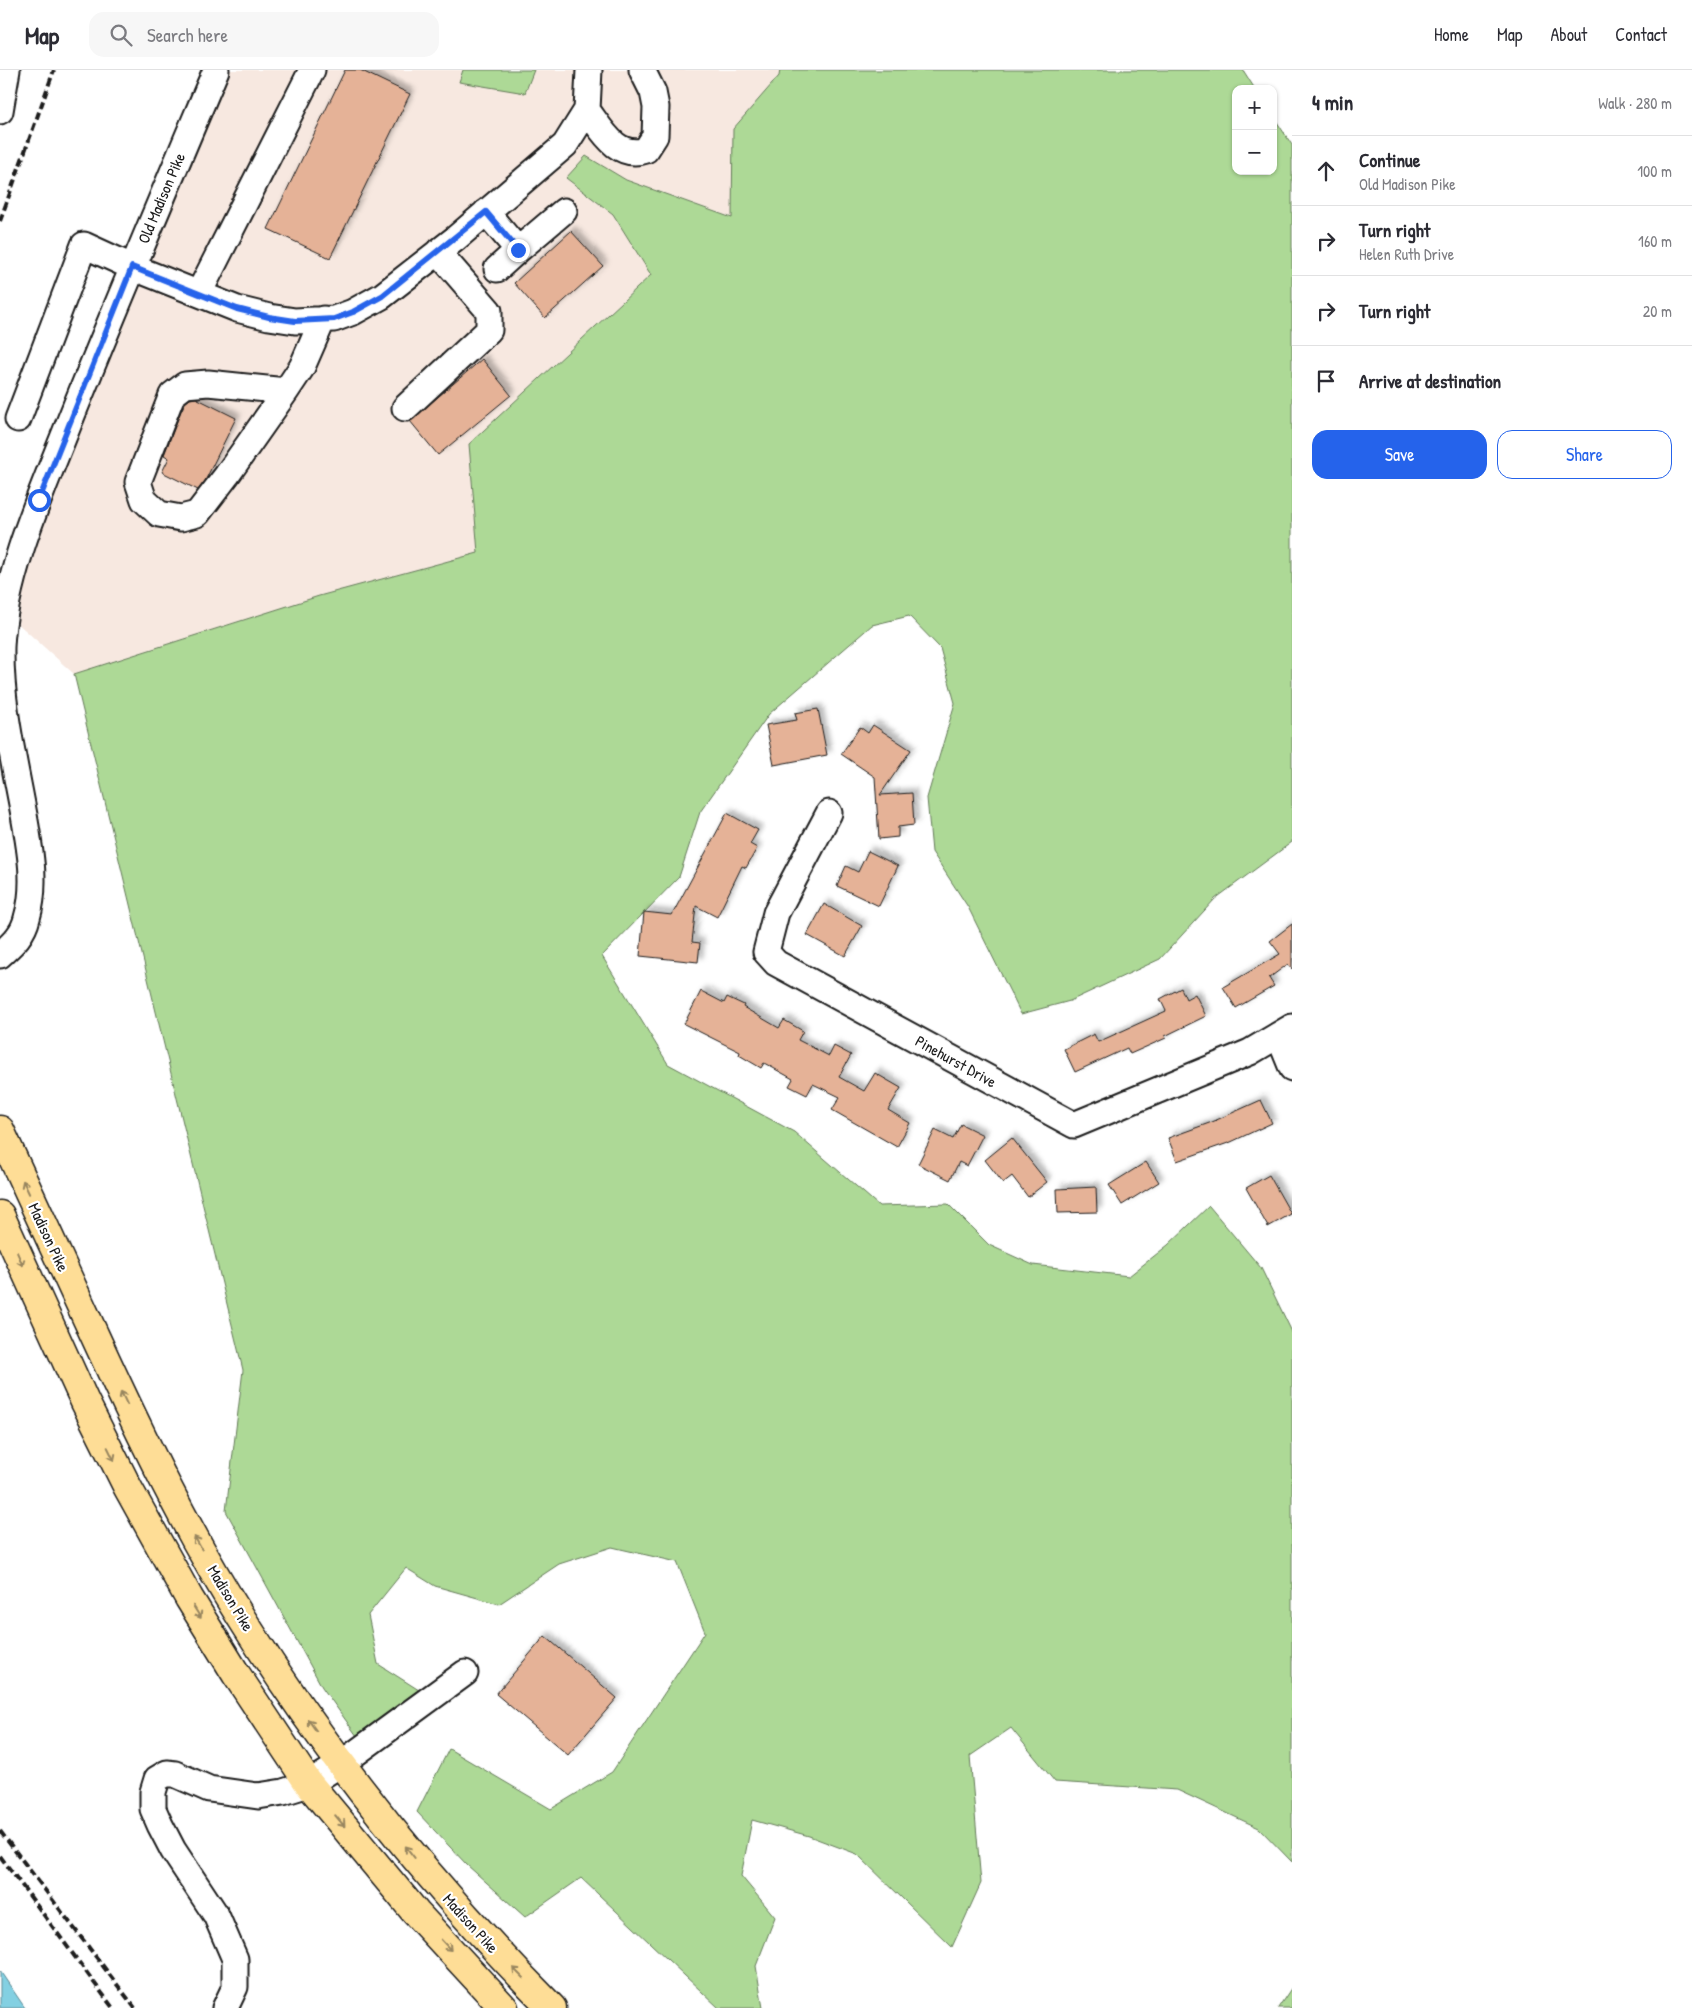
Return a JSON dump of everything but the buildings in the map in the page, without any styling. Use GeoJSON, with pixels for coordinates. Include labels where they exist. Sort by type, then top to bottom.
{"type":"FeatureCollection","features":[{"type":"Feature","properties":{"kind":"main road","name":"Madison Pike"},"geometry":{"type":"LineString","coordinates":[[0,1130],[140,1433],[189,1528],[241,1618],[310,1723],[422,1868],[501,1957],[552,2008]]}},
{"type":"Feature","properties":{"kind":"main road","name":"Madison Pike"},"geometry":{"type":"LineString","coordinates":[[0,1214],[85,1402],[128,1488],[189,1598],[236,1674],[309,1784],[416,1913],[504,2008]]}},
{"type":"Feature","properties":{"kind":"street"},"geometry":{"type":"LineString","coordinates":[[0,111],[7,70]]}},
{"type":"Feature","properties":{"kind":"street","name":"Old Madison Pike"},"geometry":{"type":"LineString","coordinates":[[0,955],[18,939],[27,920],[31,901],[32,880],[30,848],[4,703],[0,670],[0,645],[13,575],[39,500],[132,267],[216,70]]}},
{"type":"Feature","properties":{"kind":"street"},"geometry":{"type":"LineString","coordinates":[[199,294],[312,70]]}},
{"type":"Feature","properties":{"kind":"street"},"geometry":{"type":"LineString","coordinates":[[18,419],[84,246],[237,309],[295,321],[334,319],[353,312],[382,296],[438,252],[564,145],[586,110],[588,70]]}},
{"type":"Feature","properties":{"kind":"street"},"geometry":{"type":"LineString","coordinates":[[586,110],[612,142],[626,152],[637,153],[646,150],[654,136],[656,107],[653,92],[642,70]]}},
{"type":"Feature","properties":{"kind":"street"},"geometry":{"type":"LineString","coordinates":[[486,212],[518,250]]}},
{"type":"Feature","properties":{"kind":"street"},"geometry":{"type":"LineString","coordinates":[[497,269],[564,212]]}},
{"type":"Feature","properties":{"kind":"street"},"geometry":{"type":"LineString","coordinates":[[405,408],[488,330],[489,311],[438,252]]}},
{"type":"Feature","properties":{"kind":"street"},"geometry":{"type":"LineString","coordinates":[[286,391],[208,383],[185,385],[172,395],[138,482],[144,500],[159,514],[181,518],[197,514],[286,391],[302,368],[324,319]]}},
{"type":"Feature","properties":{"kind":"street","name":"Pinehurst Drive"},"geometry":{"type":"LineString","coordinates":[[829,813],[776,913],[766,952],[776,963],[1074,1125],[1250,1052],[1285,1032]]}},
{"type":"Feature","properties":{"kind":"street"},"geometry":{"type":"LineString","coordinates":[[1285,1032],[1292,1068]]}},
{"type":"Feature","properties":{"kind":"street"},"geometry":{"type":"LineString","coordinates":[[225,2008],[235,1986],[235,1959],[216,1915],[173,1850],[160,1825],[154,1809],[153,1792],[157,1779],[167,1773],[175,1774],[209,1789],[258,1796],[284,1792],[309,1784],[342,1763],[465,1673]]}},
{"type":"Feature","properties":{"kind":"shaded area"},"geometry":{"type":"Polygon","coordinates":[[[216,70],[463,70],[459,82],[525,92],[534,70],[780,70],[779,76],[733,129],[733,218],[626,180],[586,157],[566,178],[613,214],[651,275],[469,444],[478,553],[319,596],[74,674],[5,612],[216,70]]]}},
{"type":"Feature","properties":{"kind":"green space"},"geometry":{"type":"Polygon","coordinates":[[[463,70],[534,70],[525,93],[459,82],[463,70]]]}},
{"type":"Feature","properties":{"kind":"green space"},"geometry":{"type":"Polygon","coordinates":[[[780,70],[1243,70],[1252,85],[1232,85],[1232,175],[1277,175],[1277,122],[1292,145],[1292,842],[1215,899],[1160,959],[1070,1001],[1021,1014],[968,907],[932,852],[927,798],[955,703],[940,648],[909,616],[872,625],[769,714],[700,812],[679,877],[602,956],[668,1064],[794,1132],[879,1206],[948,1204],[989,1245],[1033,1265],[1129,1276],[1168,1245],[1209,1206],[1261,1268],[1292,1332],[1292,1862],[1259,1828],[1177,1790],[1055,1782],[1011,1728],[970,1756],[981,1883],[952,1947],[857,1854],[809,1836],[752,1820],[741,1876],[775,1917],[756,1966],[763,2008],[719,2008],[581,1878],[525,1917],[467,1865],[417,1812],[449,1749],[551,1809],[612,1772],[705,1632],[677,1562],[612,1547],[559,1564],[499,1604],[435,1586],[406,1568],[368,1615],[378,1664],[422,1692],[357,1736],[322,1687],[226,1511],[243,1370],[74,674],[319,596],[478,553],[469,444],[651,275],[613,214],[566,178],[586,156],[626,180],[732,218],[733,129],[779,76],[780,70]]]}},
{"type":"Feature","properties":{"kind":"green space"},"geometry":{"type":"Polygon","coordinates":[[[1292,1987],[1292,2008],[1278,2008],[1292,1987]]]}},
{"type":"Feature","properties":{"kind":"water"},"geometry":{"type":"Polygon","coordinates":[[[0,1971],[25,2008],[0,2008],[0,1971]]]}},
{"type":"Feature","properties":{"kind":"railway"},"geometry":{"type":"LineString","coordinates":[[0,221],[54,70]]}},
{"type":"Feature","properties":{"kind":"railway"},"geometry":{"type":"LineString","coordinates":[[0,1831],[135,2008]]}},
{"type":"Feature","properties":{"kind":"railway"},"geometry":{"type":"LineString","coordinates":[[0,1856],[113,2008]]}},
{"type":"Feature","properties":{"kind":"route"},"geometry":{"type":"LineString","coordinates":[[39,500],[132,267],[237,309],[295,321],[334,319],[353,312],[382,296],[486,212],[518,250]]}}]}
